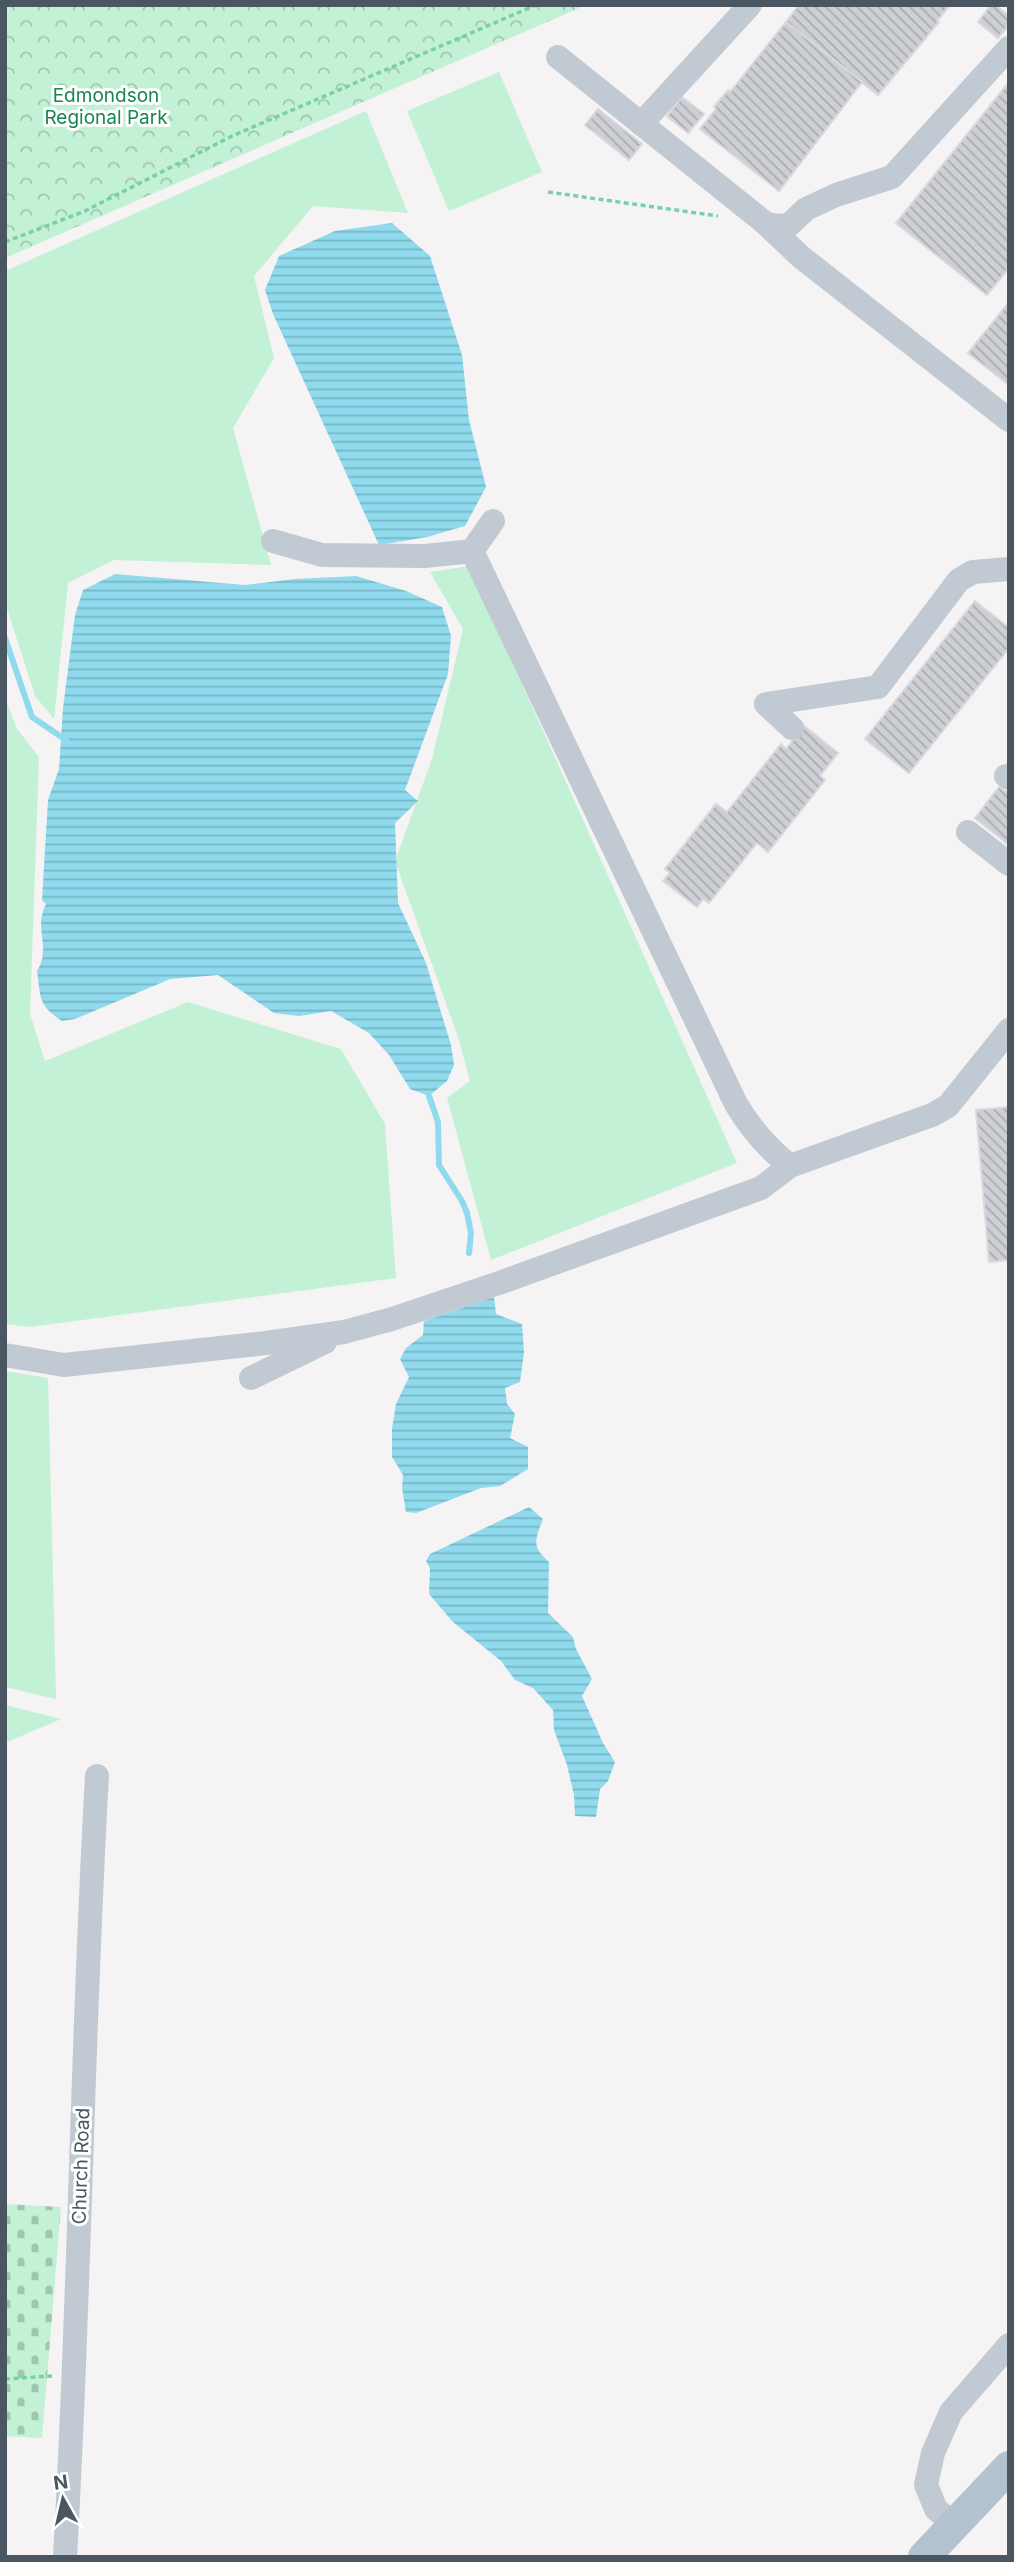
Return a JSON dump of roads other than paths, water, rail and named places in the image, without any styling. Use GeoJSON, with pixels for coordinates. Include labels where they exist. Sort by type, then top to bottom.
{"type":"FeatureCollection","features":[{"type":"Feature","properties":{"kind":"main road"},"geometry":{"type":"LineString","coordinates":[[924,2557],[1009,2467]]}},
{"type":"Feature","properties":{"kind":"street"},"geometry":{"type":"LineString","coordinates":[[641,124],[750,5]]}},
{"type":"Feature","properties":{"kind":"street"},"geometry":{"type":"LineString","coordinates":[[765,223],[789,225],[806,209],[836,195],[892,177],[1009,48]]}},
{"type":"Feature","properties":{"kind":"street"},"geometry":{"type":"LineString","coordinates":[[558,57],[765,223],[801,257],[1009,420]]}},
{"type":"Feature","properties":{"kind":"street"},"geometry":{"type":"LineString","coordinates":[[273,541],[323,555],[425,556],[472,551],[493,521]]}},
{"type":"Feature","properties":{"kind":"street"},"geometry":{"type":"LineString","coordinates":[[472,551],[736,1104],[748,1125],[770,1150],[790,1166]]}},
{"type":"Feature","properties":{"kind":"street"},"geometry":{"type":"LineString","coordinates":[[792,728],[766,704],[877,687],[959,580],[972,572],[1009,569]]}},
{"type":"Feature","properties":{"kind":"street"},"geometry":{"type":"LineString","coordinates":[[968,832],[1009,864]]}},
{"type":"Feature","properties":{"kind":"street"},"geometry":{"type":"LineString","coordinates":[[5,1355],[64,1365],[253,1345],[344,1332],[391,1319],[502,1282],[761,1188],[790,1166],[932,1115],[948,1106],[1009,1030]]}},
{"type":"Feature","properties":{"kind":"street"},"geometry":{"type":"LineString","coordinates":[[251,1378],[344,1332]]}},
{"type":"Feature","properties":{"kind":"street","name":"Church Road"},"geometry":{"type":"LineString","coordinates":[[65,2557],[75,2378],[88,1945],[97,1776]]}},
{"type":"Feature","properties":{"kind":"street"},"geometry":{"type":"LineString","coordinates":[[954,2525],[936,2509],[926,2485],[933,2453],[951,2412],[1009,2345]]}},
{"type":"Feature","properties":{"kind":"water"},"geometry":{"type":"Polygon","coordinates":[[[392,223],[430,256],[462,355],[469,420],[486,487],[465,526],[427,537],[379,545],[273,314],[265,290],[279,256],[335,231],[392,223]]]}},
{"type":"Feature","properties":{"kind":"water"},"geometry":{"type":"Polygon","coordinates":[[[115,574],[245,585],[356,576],[406,591],[442,607],[451,636],[448,674],[405,790],[418,801],[395,823],[398,903],[426,963],[451,1045],[454,1065],[447,1081],[429,1096],[410,1089],[389,1055],[369,1033],[331,1011],[299,1016],[274,1013],[218,975],[170,979],[75,1019],[62,1021],[45,1006],[40,995],[37,971],[43,954],[41,921],[46,904],[42,900],[48,800],[59,769],[63,708],[75,615],[83,590],[115,574]]]}},
{"type":"Feature","properties":{"kind":"water"},"geometry":{"type":"Polygon","coordinates":[[[494,1297],[496,1314],[522,1324],[524,1352],[520,1382],[505,1388],[507,1404],[515,1414],[510,1438],[528,1447],[528,1469],[500,1486],[481,1488],[416,1513],[406,1512],[403,1475],[392,1457],[392,1429],[396,1404],[409,1377],[400,1359],[406,1348],[423,1335],[424,1321],[494,1297]]]}},
{"type":"Feature","properties":{"kind":"water"},"geometry":{"type":"Polygon","coordinates":[[[529,1507],[543,1519],[536,1542],[539,1551],[549,1562],[548,1613],[573,1637],[576,1649],[592,1679],[582,1696],[603,1743],[615,1762],[608,1781],[600,1789],[596,1817],[575,1816],[574,1795],[567,1765],[554,1730],[553,1710],[533,1688],[515,1680],[501,1661],[453,1622],[429,1594],[430,1568],[426,1561],[430,1554],[529,1507]]]}},
{"type":"Feature","properties":{"kind":"waterway"},"geometry":{"type":"LineString","coordinates":[[5,638],[32,717],[66,740]]}},
{"type":"Feature","properties":{"kind":"waterway"},"geometry":{"type":"LineString","coordinates":[[429,1096],[438,1122],[439,1165],[467,1213],[471,1233],[469,1253]]}},
{"type":"Feature","properties":{"kind":"park label","name":"Edmondson Regional Park"},"geometry":{"type":"Point","coordinates":[106,106]}}]}
